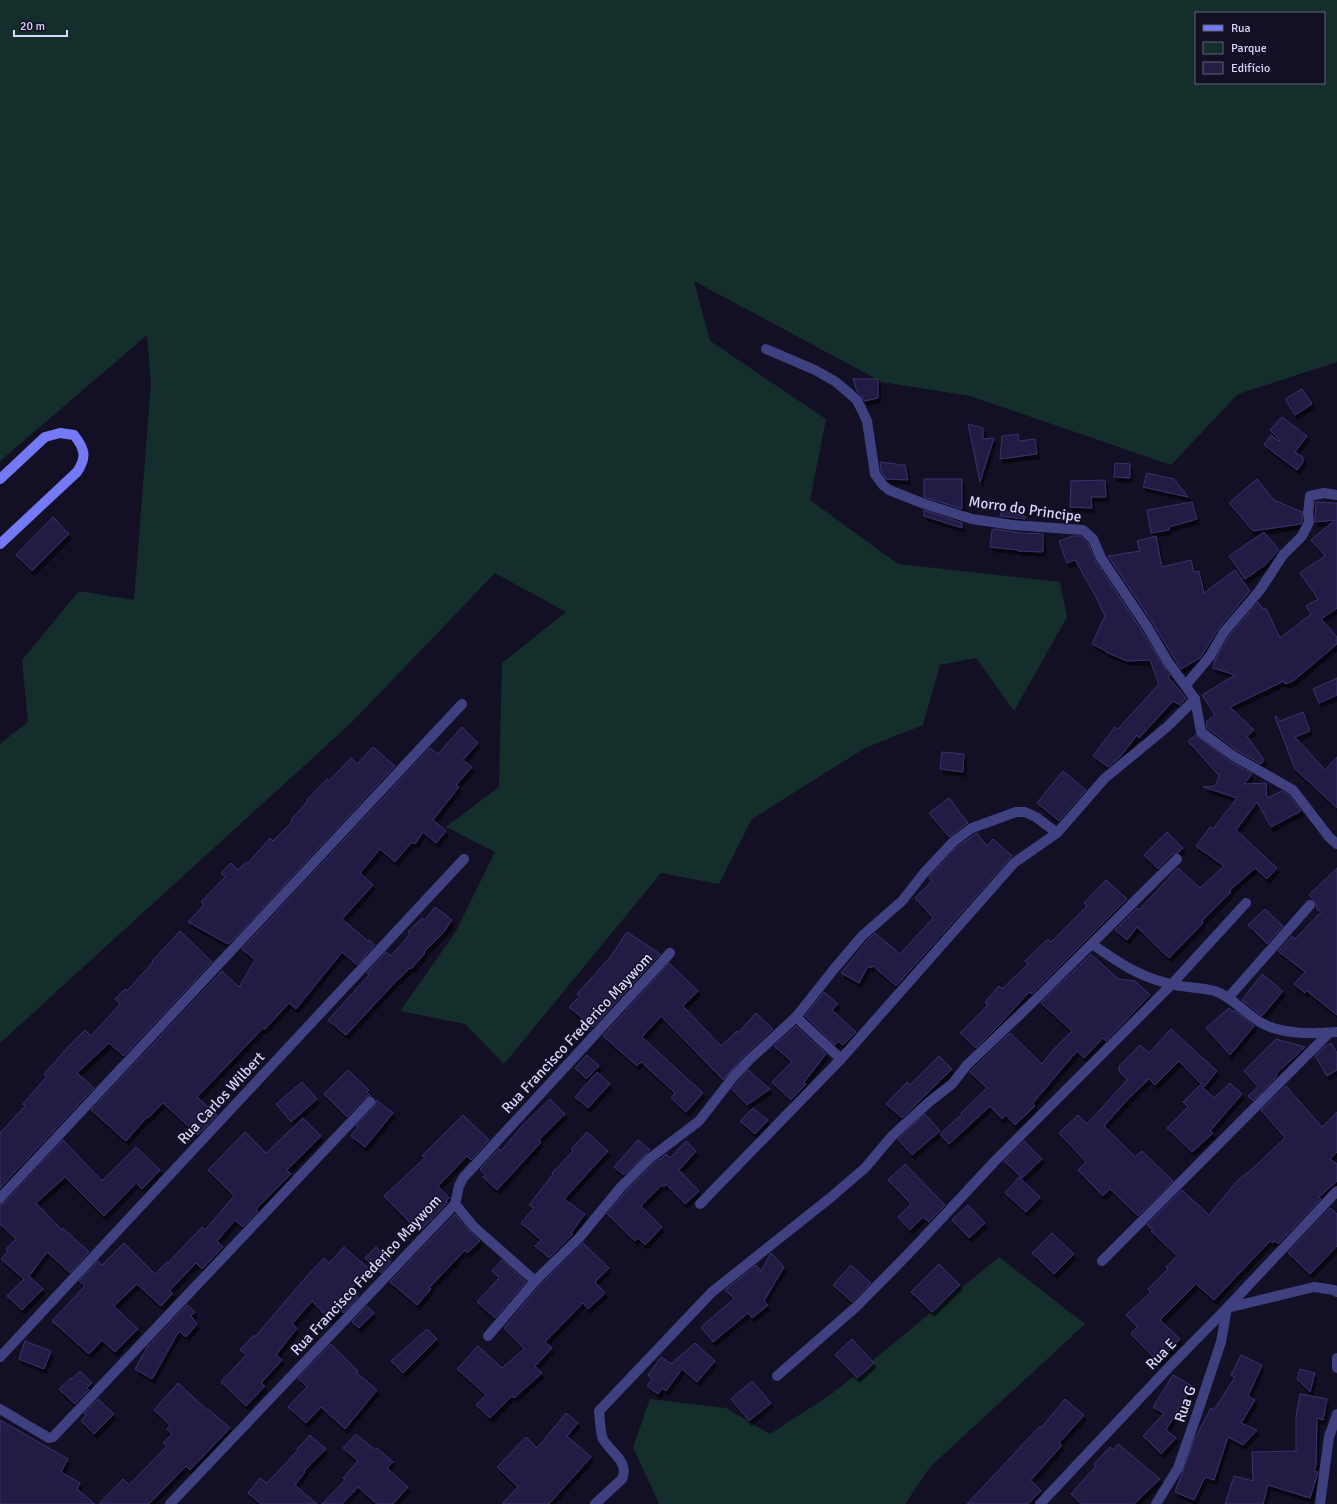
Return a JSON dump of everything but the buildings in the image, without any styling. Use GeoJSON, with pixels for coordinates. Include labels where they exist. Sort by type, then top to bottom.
{"type":"FeatureCollection","features":[{"type":"Feature","properties":{"kind":"street","name":"Morro do Principe"},"geometry":{"type":"LineString","coordinates":[[766,348],[815,370],[836,382],[857,400],[866,421],[875,474],[883,485],[889,490],[922,503],[972,519],[1013,525],[1083,530],[1093,538],[1101,558],[1146,625],[1168,662],[1195,699],[1201,732],[1232,755],[1293,790],[1329,837],[1337,844]]}},
{"type":"Feature","properties":{"kind":"street"},"geometry":{"type":"LineString","coordinates":[[0,479],[45,437],[60,433],[74,435],[82,444],[84,457],[77,472],[0,544]]}},
{"type":"Feature","properties":{"kind":"street"},"geometry":{"type":"LineString","coordinates":[[1186,685],[1210,656],[1224,632],[1260,590],[1283,556],[1302,536],[1309,522],[1308,513],[1310,496],[1324,493],[1337,495]]}},
{"type":"Feature","properties":{"kind":"street"},"geometry":{"type":"LineString","coordinates":[[700,1204],[841,1059],[1014,863],[1057,833],[1105,778],[1167,727],[1195,699]]}},
{"type":"Feature","properties":{"kind":"street"},"geometry":{"type":"LineString","coordinates":[[0,1198],[462,704]]}},
{"type":"Feature","properties":{"kind":"street"},"geometry":{"type":"LineString","coordinates":[[488,1336],[535,1281],[579,1238],[621,1187],[649,1159],[699,1121],[734,1076],[749,1060],[796,1017],[834,968],[862,936],[902,901],[924,872],[954,841],[972,828],[1016,812],[1025,812],[1036,817],[1057,833]]}},
{"type":"Feature","properties":{"kind":"street","name":"Rua Carlos Wilbert"},"geometry":{"type":"LineString","coordinates":[[0,1357],[464,859]]}},
{"type":"Feature","properties":{"kind":"street"},"geometry":{"type":"LineString","coordinates":[[595,1504],[622,1479],[624,1470],[621,1461],[602,1436],[599,1411],[712,1292],[830,1198],[865,1168],[892,1136],[929,1102],[952,1084],[967,1064],[1092,944],[1177,859]]}},
{"type":"Feature","properties":{"kind":"street"},"geometry":{"type":"LineString","coordinates":[[777,1376],[866,1296],[913,1249],[995,1161],[1171,985],[1246,903]]}},
{"type":"Feature","properties":{"kind":"street"},"geometry":{"type":"LineString","coordinates":[[1228,998],[1310,905]]}},
{"type":"Feature","properties":{"kind":"street"},"geometry":{"type":"LineString","coordinates":[[1092,944],[1122,965],[1141,975],[1171,985],[1215,991],[1228,998],[1260,1023],[1273,1028],[1286,1032],[1333,1032]]}},
{"type":"Feature","properties":{"kind":"street","name":"Rua Francisco Frederico Maywom"},"geometry":{"type":"LineString","coordinates":[[170,1504],[455,1204],[458,1186],[463,1178],[670,953]]}},
{"type":"Feature","properties":{"kind":"street"},"geometry":{"type":"LineString","coordinates":[[796,1017],[841,1059]]}},
{"type":"Feature","properties":{"kind":"street"},"geometry":{"type":"LineString","coordinates":[[1102,1261],[1333,1032]]}},
{"type":"Feature","properties":{"kind":"street"},"geometry":{"type":"LineString","coordinates":[[0,1409],[49,1438],[54,1437],[370,1102]]}},
{"type":"Feature","properties":{"kind":"street","name":"Rua E"},"geometry":{"type":"LineString","coordinates":[[1040,1504],[1337,1191]]}},
{"type":"Feature","properties":{"kind":"street"},"geometry":{"type":"LineString","coordinates":[[455,1204],[474,1227],[535,1281]]}},
{"type":"Feature","properties":{"kind":"street"},"geometry":{"type":"LineString","coordinates":[[1227,1308],[1314,1287],[1334,1290],[1337,1292]]}},
{"type":"Feature","properties":{"kind":"street","name":"Rua G"},"geometry":{"type":"LineString","coordinates":[[1156,1504],[1178,1468],[1221,1342],[1227,1308]]}},
{"type":"Feature","properties":{"kind":"street"},"geometry":{"type":"LineString","coordinates":[[1337,1358],[1337,1368]]}},
{"type":"Feature","properties":{"kind":"street"},"geometry":{"type":"LineString","coordinates":[[1320,1504],[1329,1437],[1337,1414]]}},
{"type":"Feature","properties":{"kind":"green space"},"geometry":{"type":"Polygon","coordinates":[[[0,0],[1337,0],[1337,362],[1238,394],[1171,465],[970,396],[882,382],[694,281],[710,341],[826,419],[810,500],[898,564],[1060,582],[1067,617],[1014,711],[976,658],[940,665],[923,725],[865,748],[752,819],[719,884],[661,873],[504,1064],[465,1024],[400,1011],[455,933],[495,852],[446,827],[499,787],[502,663],[566,612],[495,573],[351,723],[0,1043],[0,744],[28,722],[22,660],[79,591],[134,600],[151,384],[147,335],[0,461],[0,0]]]}},
{"type":"Feature","properties":{"kind":"green space"},"geometry":{"type":"Polygon","coordinates":[[[999,1257],[1085,1324],[930,1467],[905,1504],[659,1504],[633,1447],[650,1399],[726,1408],[770,1434],[833,1393],[999,1257]]]}}]}
